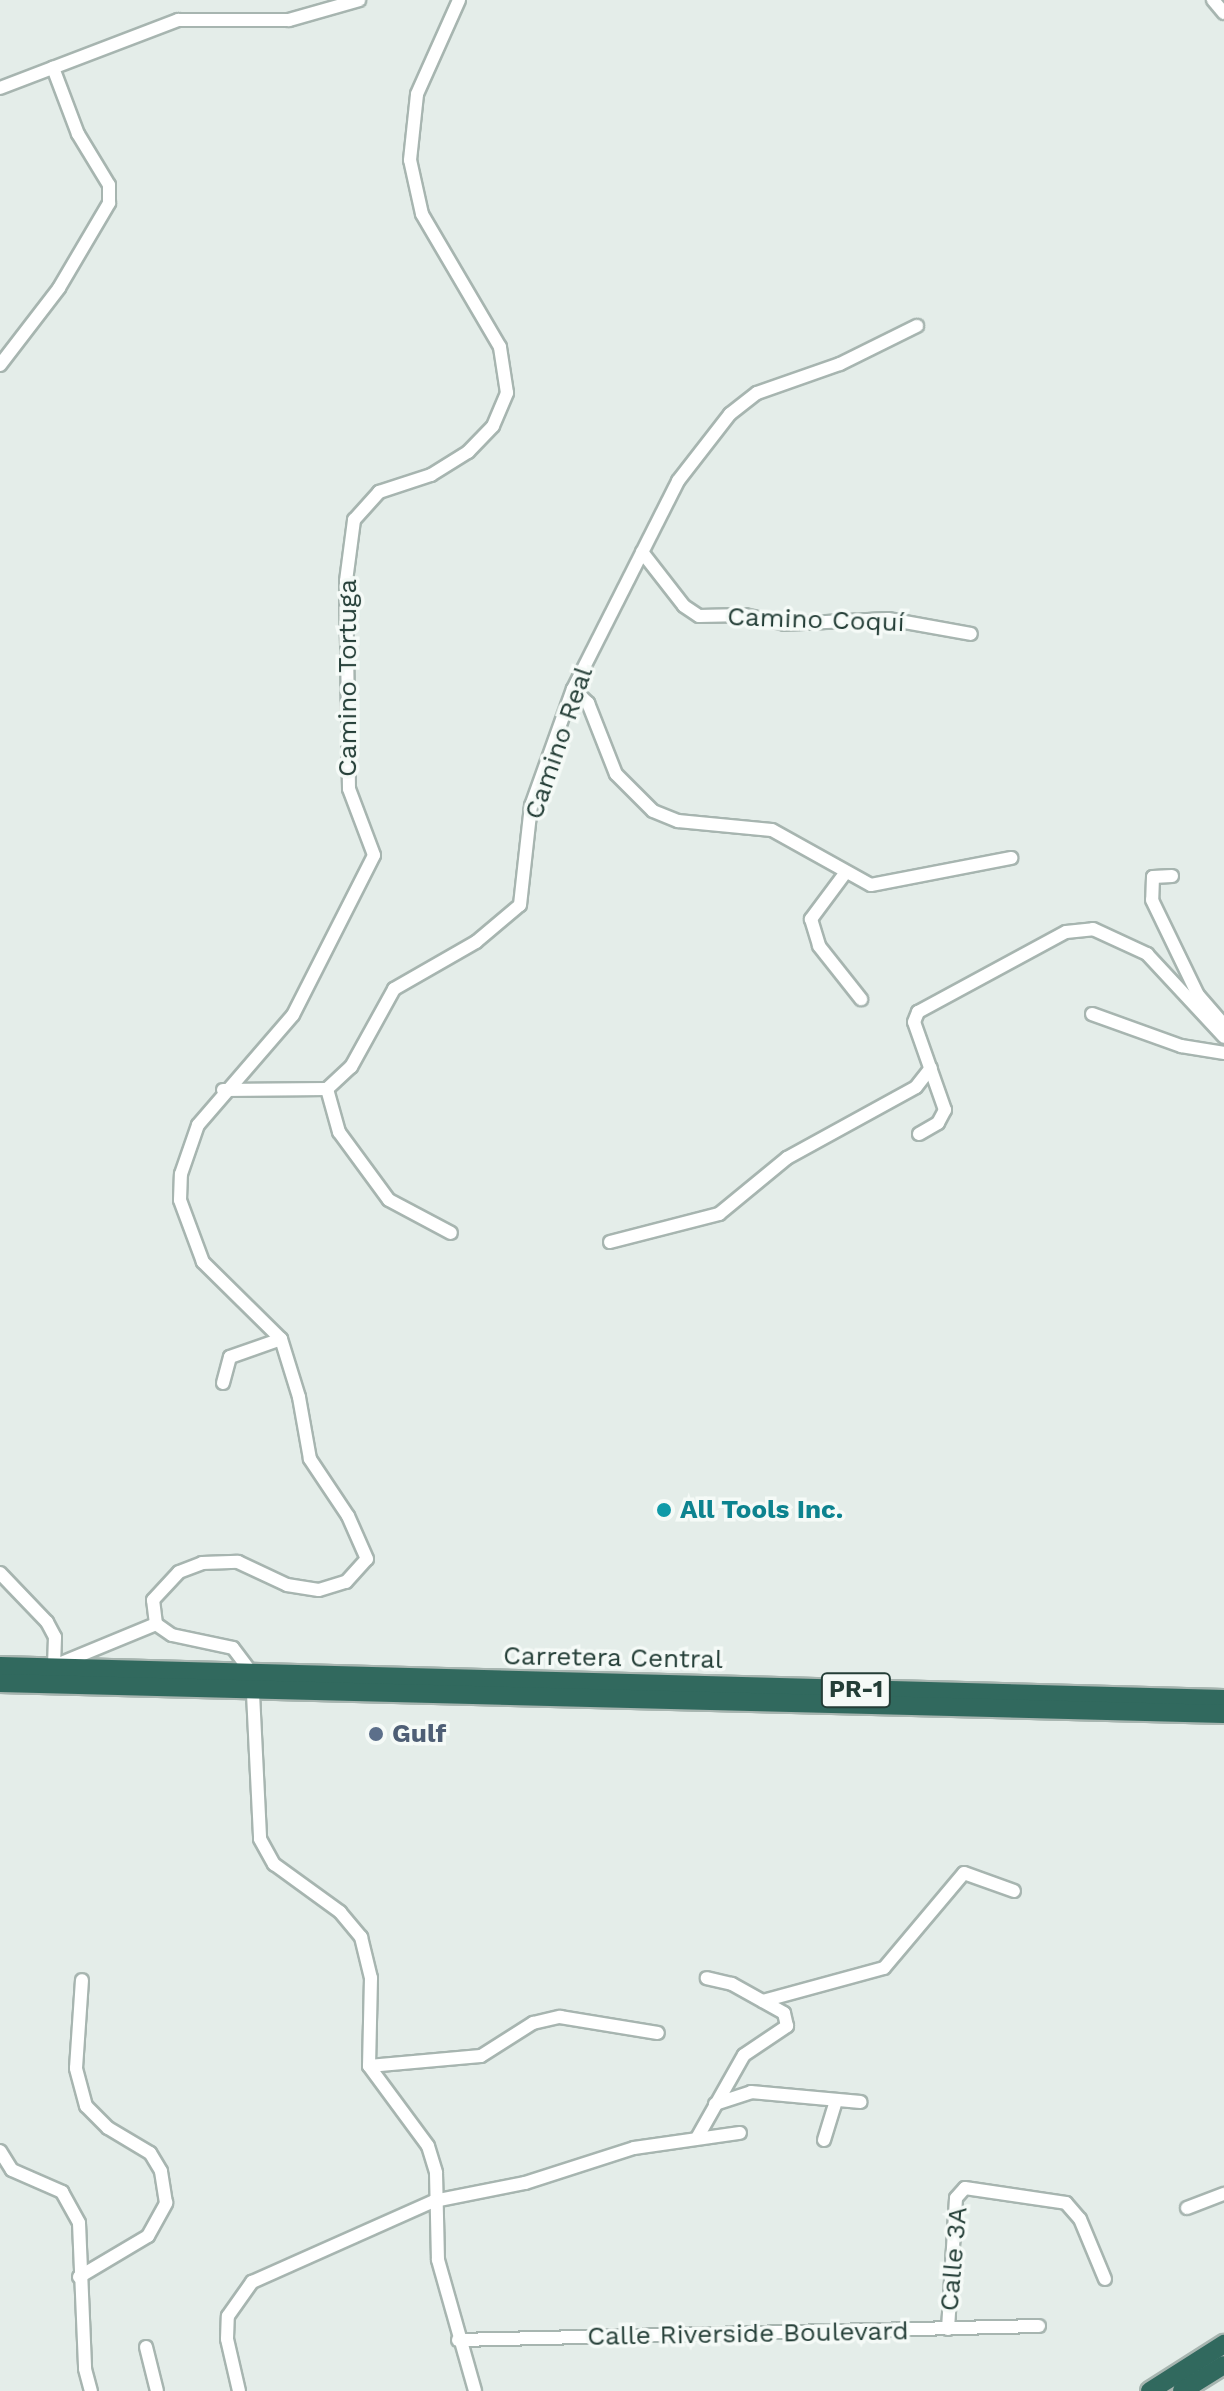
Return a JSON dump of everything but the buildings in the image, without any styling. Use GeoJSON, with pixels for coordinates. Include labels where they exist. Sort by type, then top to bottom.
{"type":"FeatureCollection","features":[{"type":"Feature","properties":{"kind":"highway","name":"Carretera Central"},"geometry":{"type":"LineString","coordinates":[[0,1666],[54,1666],[253,1681],[1224,1714]]}},
{"type":"Feature","properties":{"kind":"highway","name":"Carretera Central"},"geometry":{"type":"LineString","coordinates":[[0,1683],[253,1681],[1224,1699]]}},
{"type":"Feature","properties":{"kind":"highway"},"geometry":{"type":"LineString","coordinates":[[1150,2391],[1224,2344]]}},
{"type":"Feature","properties":{"kind":"highway"},"geometry":{"type":"LineString","coordinates":[[1182,2391],[1224,2365]]}},
{"type":"Feature","properties":{"kind":"street"},"geometry":{"type":"LineString","coordinates":[[0,88],[178,20],[289,20],[359,0]]}},
{"type":"Feature","properties":{"kind":"street","name":"Camino Tortuga"},"geometry":{"type":"LineString","coordinates":[[281,1339],[203,1262],[180,1200],[181,1174],[195,1129],[223,1090],[259,1059],[293,1015],[374,855],[349,789],[346,581],[354,520],[379,492],[431,475],[468,452],[493,426],[507,393],[500,347],[422,214],[410,160],[417,94],[459,0]]}},
{"type":"Feature","properties":{"kind":"street"},"geometry":{"type":"LineString","coordinates":[[1213,0],[1224,13]]}},
{"type":"Feature","properties":{"kind":"street"},"geometry":{"type":"LineString","coordinates":[[0,365],[59,288],[109,203],[109,185],[78,134],[53,68]]}},
{"type":"Feature","properties":{"kind":"street","name":"Camino Real"},"geometry":{"type":"LineString","coordinates":[[327,1089],[351,1067],[394,989],[476,942],[520,905],[531,806],[573,689],[678,481],[730,414],[757,393],[840,364],[917,326]]}},
{"type":"Feature","properties":{"kind":"street","name":"Camino Coquí"},"geometry":{"type":"LineString","coordinates":[[642,552],[684,606],[699,616],[745,615],[785,624],[888,619],[971,634]]}},
{"type":"Feature","properties":{"kind":"street"},"geometry":{"type":"LineString","coordinates":[[573,689],[588,703],[616,774],[653,811],[678,821],[772,830],[871,885],[1011,858]]}},
{"type":"Feature","properties":{"kind":"street"},"geometry":{"type":"LineString","coordinates":[[846,872],[811,919],[819,946],[861,999]]}},
{"type":"Feature","properties":{"kind":"street"},"geometry":{"type":"LineString","coordinates":[[1172,876],[1153,877],[1152,900],[1198,995],[1224,1025]]}},
{"type":"Feature","properties":{"kind":"street"},"geometry":{"type":"LineString","coordinates":[[919,1134],[938,1123],[945,1110],[914,1022],[918,1012],[939,998],[985,980],[1066,932],[1093,929],[1147,954],[1224,1037]]}},
{"type":"Feature","properties":{"kind":"street"},"geometry":{"type":"LineString","coordinates":[[1092,1014],[1181,1046],[1224,1053]]}},
{"type":"Feature","properties":{"kind":"street"},"geometry":{"type":"LineString","coordinates":[[610,1242],[719,1214],[787,1158],[916,1087],[931,1068]]}},
{"type":"Feature","properties":{"kind":"street"},"geometry":{"type":"LineString","coordinates":[[223,1090],[327,1089],[339,1132],[389,1200],[451,1233]]}},
{"type":"Feature","properties":{"kind":"street"},"geometry":{"type":"LineString","coordinates":[[223,1383],[230,1357],[281,1339],[310,1459],[348,1516],[367,1559],[364,1566],[346,1582],[319,1590],[287,1585],[238,1562],[202,1563],[179,1572],[153,1600],[156,1624],[172,1635],[233,1648],[253,1681],[260,1839],[274,1864],[340,1912],[361,1937],[371,1978],[369,2066],[428,2146],[436,2173],[434,2201],[438,2260],[458,2340],[475,2391]]}},
{"type":"Feature","properties":{"kind":"street"},"geometry":{"type":"LineString","coordinates":[[0,1573],[47,1622],[55,1637],[54,1666],[156,1624]]}},
{"type":"Feature","properties":{"kind":"street"},"geometry":{"type":"LineString","coordinates":[[763,2001],[884,1968],[964,1873],[1014,1891]]}},
{"type":"Feature","properties":{"kind":"street"},"geometry":{"type":"LineString","coordinates":[[697,2138],[744,2055],[787,2026],[784,2013],[707,1978]]}},
{"type":"Feature","properties":{"kind":"street"},"geometry":{"type":"LineString","coordinates":[[79,2277],[148,2236],[166,2203],[161,2171],[150,2153],[108,2128],[86,2106],[76,2068],[82,1980]]}},
{"type":"Feature","properties":{"kind":"street"},"geometry":{"type":"LineString","coordinates":[[369,2066],[481,2056],[533,2023],[560,2017],[658,2033]]}},
{"type":"Feature","properties":{"kind":"street"},"geometry":{"type":"LineString","coordinates":[[715,2104],[751,2092],[835,2103],[861,2102]]}},
{"type":"Feature","properties":{"kind":"street"},"geometry":{"type":"LineString","coordinates":[[824,2140],[835,2103]]}},
{"type":"Feature","properties":{"kind":"street"},"geometry":{"type":"LineString","coordinates":[[239,2391],[227,2339],[228,2316],[252,2282],[434,2201],[525,2183],[634,2148],[740,2133]]}},
{"type":"Feature","properties":{"kind":"street"},"geometry":{"type":"LineString","coordinates":[[2,2158],[12,2170],[62,2192],[71,2203],[79,2223],[79,2277],[91,2391]]}},
{"type":"Feature","properties":{"kind":"street","name":"Calle 3A"},"geometry":{"type":"LineString","coordinates":[[948,2329],[956,2198],[965,2188],[1066,2203],[1080,2219],[1105,2279]]}},
{"type":"Feature","properties":{"kind":"street"},"geometry":{"type":"LineString","coordinates":[[1187,2208],[1224,2194]]}},
{"type":"Feature","properties":{"kind":"street","name":"Calle Riverside Boulevard"},"geometry":{"type":"LineString","coordinates":[[458,2340],[1039,2326]]}},
{"type":"Feature","properties":{"kind":"street"},"geometry":{"type":"LineString","coordinates":[[146,2347],[157,2391]]}},
{"type":"Feature","properties":{"kind":"place","name":"All Tools Inc."},"geometry":{"type":"Point","coordinates":[664,1510]}},
{"type":"Feature","properties":{"kind":"place","name":"Gulf"},"geometry":{"type":"Point","coordinates":[376,1734]}}]}
